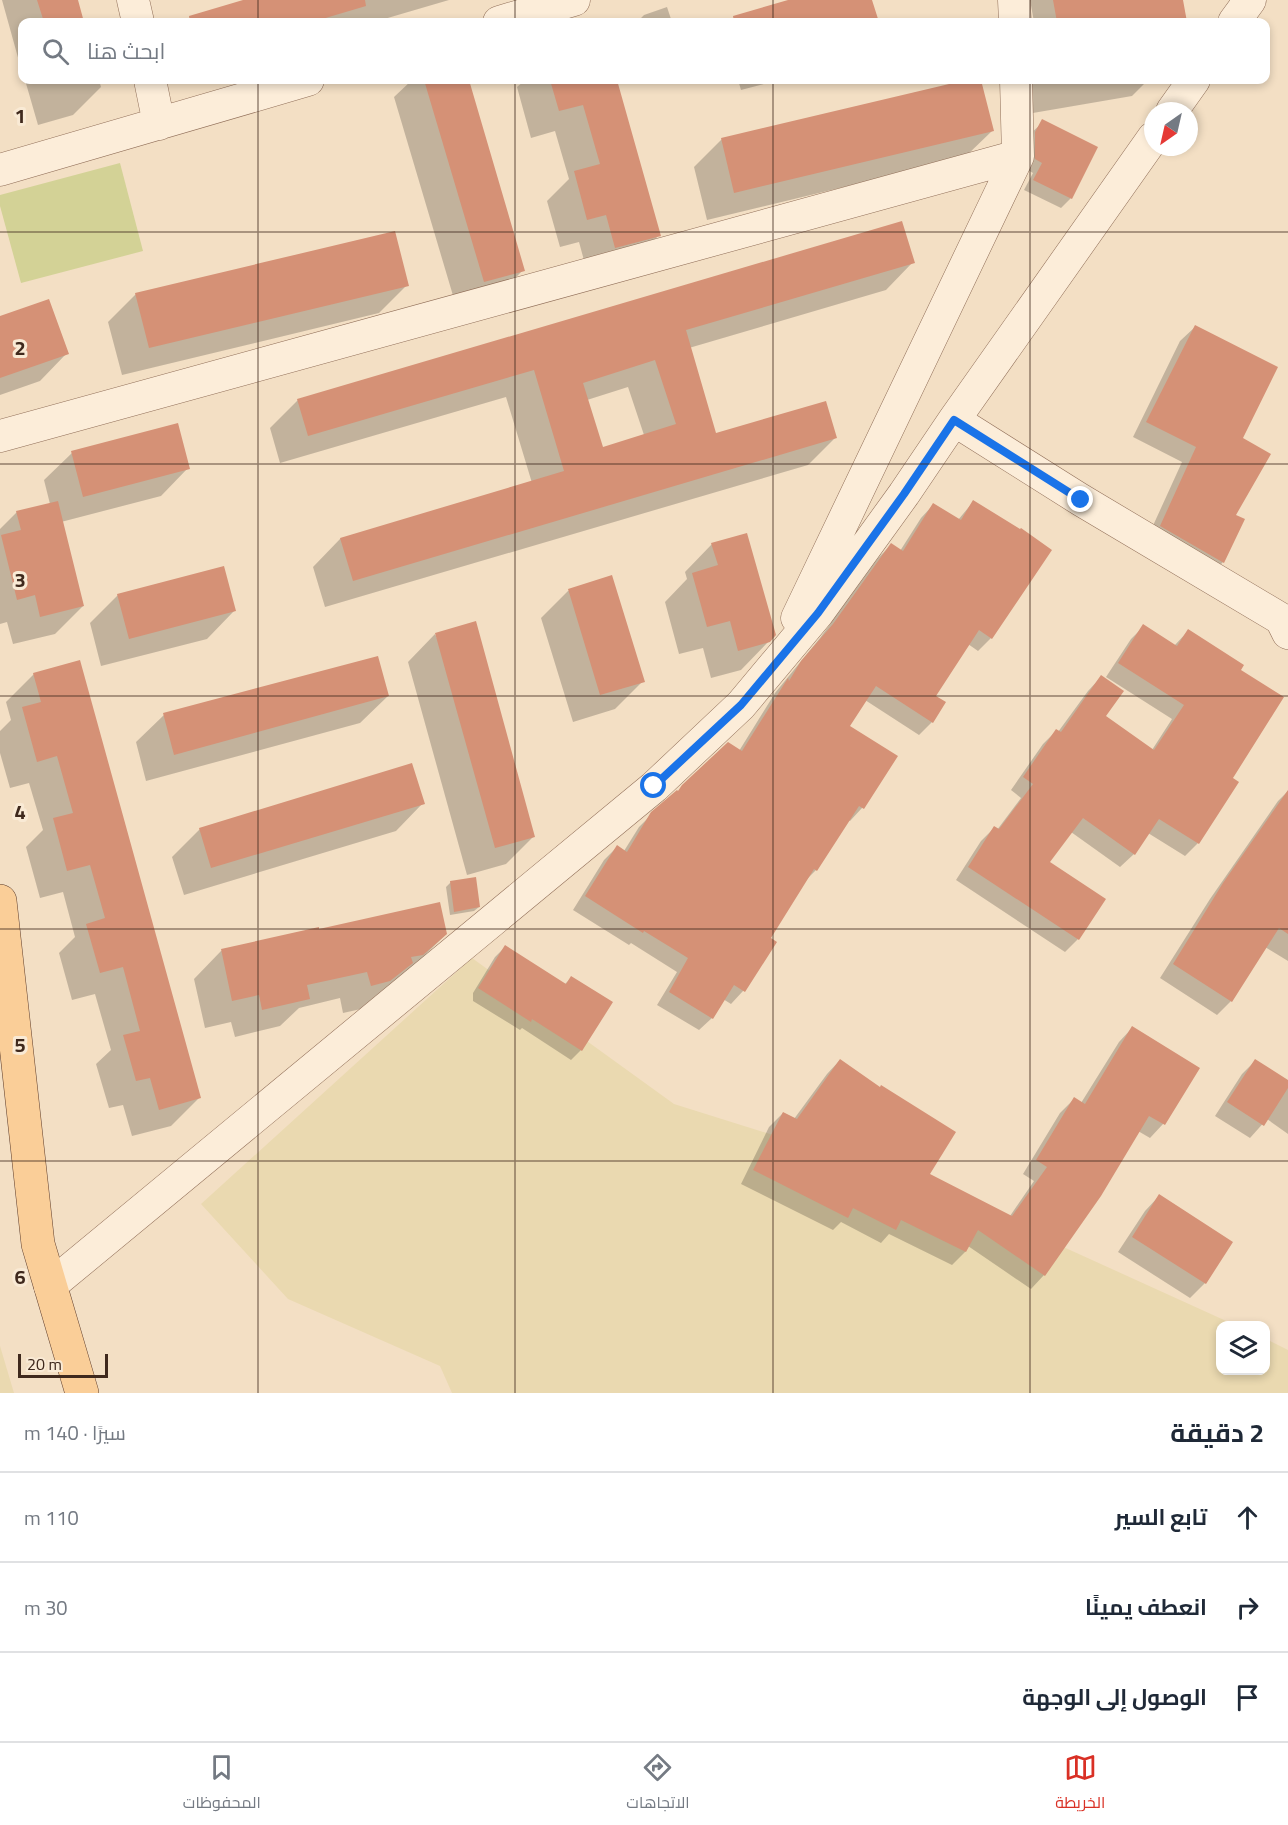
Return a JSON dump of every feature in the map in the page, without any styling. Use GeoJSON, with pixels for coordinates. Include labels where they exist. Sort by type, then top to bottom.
{"type":"FeatureCollection","features":[{"type":"Feature","properties":{"kind":"main road"},"geometry":{"type":"LineString","coordinates":[[0,901],[38,1244],[82,1393]]}},
{"type":"Feature","properties":{"kind":"street"},"geometry":{"type":"LineString","coordinates":[[133,0],[137,18]]}},
{"type":"Feature","properties":{"kind":"street"},"geometry":{"type":"LineString","coordinates":[[513,18],[574,0]]}},
{"type":"Feature","properties":{"kind":"street"},"geometry":{"type":"LineString","coordinates":[[1014,0],[1015,18]]}},
{"type":"Feature","properties":{"kind":"street"},"geometry":{"type":"LineString","coordinates":[[1237,18],[1250,0]]}},
{"type":"Feature","properties":{"kind":"street"},"geometry":{"type":"LineString","coordinates":[[151,84],[159,124]]}},
{"type":"Feature","properties":{"kind":"street"},"geometry":{"type":"LineString","coordinates":[[0,170],[294,84]]}},
{"type":"Feature","properties":{"kind":"street"},"geometry":{"type":"LineString","coordinates":[[775,665],[1018,156],[1016,84]]}},
{"type":"Feature","properties":{"kind":"street"},"geometry":{"type":"LineString","coordinates":[[1178,102],[1191,84]]}},
{"type":"Feature","properties":{"kind":"street"},"geometry":{"type":"LineString","coordinates":[[50,1286],[654,786],[741,705],[818,613],[1144,151]]}},
{"type":"Feature","properties":{"kind":"street"},"geometry":{"type":"LineString","coordinates":[[0,436],[1018,156]]}},
{"type":"Feature","properties":{"kind":"street"},"geometry":{"type":"LineString","coordinates":[[954,420],[1081,500],[1281,619],[1288,633]]}},
{"type":"Feature","properties":{"kind":"shaded area"},"geometry":{"type":"Polygon","coordinates":[[[120,163],[143,251],[21,283],[0,206],[0,195],[120,163]]]}},
{"type":"Feature","properties":{"kind":"shaded area"},"geometry":{"type":"Polygon","coordinates":[[[472,958],[674,1104],[914,1179],[1226,1321],[1216,1321],[1216,1375],[1270,1375],[1270,1341],[1288,1350],[1288,1393],[452,1393],[440,1366],[288,1299],[201,1204],[472,958]]]}},
{"type":"Feature","properties":{"kind":"shaded area"},"geometry":{"type":"Polygon","coordinates":[[[0,1346],[14,1393],[0,1393],[0,1346]]]}},
{"type":"Feature","properties":{"kind":"building"},"geometry":{"type":"Polygon","coordinates":[[[37,0],[78,0],[83,18],[43,18],[37,0]]]}},
{"type":"Feature","properties":{"kind":"building"},"geometry":{"type":"Polygon","coordinates":[[[243,0],[365,0],[366,6],[326,18],[189,18],[189,16],[243,0]]]}},
{"type":"Feature","properties":{"kind":"building"},"geometry":{"type":"Polygon","coordinates":[[[788,0],[872,0],[878,18],[733,18],[733,16],[788,0]]]}},
{"type":"Feature","properties":{"kind":"building"},"geometry":{"type":"Polygon","coordinates":[[[1053,0],[1183,0],[1186,18],[1056,18],[1053,0]]]}},
{"type":"Feature","properties":{"kind":"building"},"geometry":{"type":"Polygon","coordinates":[[[425,84],[470,84],[525,271],[484,282],[425,84]]]}},
{"type":"Feature","properties":{"kind":"building"},"geometry":{"type":"Polygon","coordinates":[[[551,84],[618,84],[661,236],[615,248],[606,215],[587,220],[574,171],[600,164],[583,105],[559,111],[551,84]]]}},
{"type":"Feature","properties":{"kind":"building"},"geometry":{"type":"Polygon","coordinates":[[[949,84],[982,84],[994,131],[734,193],[721,138],[949,84]]]}},
{"type":"Feature","properties":{"kind":"building"},"geometry":{"type":"Polygon","coordinates":[[[1042,119],[1098,147],[1072,199],[1033,180],[1042,163],[1035,159],[1035,132],[1042,119]]]}},
{"type":"Feature","properties":{"kind":"building"},"geometry":{"type":"Polygon","coordinates":[[[902,221],[915,263],[686,330],[716,433],[826,401],[837,438],[353,581],[340,538],[564,471],[534,370],[308,436],[297,399],[902,221]],[[655,360],[583,383],[603,447],[676,424],[655,360]]]}},
{"type":"Feature","properties":{"kind":"building"},"geometry":{"type":"Polygon","coordinates":[[[395,231],[409,286],[149,348],[135,293],[395,231]]]}},
{"type":"Feature","properties":{"kind":"building"},"geometry":{"type":"Polygon","coordinates":[[[49,299],[69,354],[0,378],[0,316],[49,299]]]}},
{"type":"Feature","properties":{"kind":"building"},"geometry":{"type":"Polygon","coordinates":[[[1195,325],[1278,367],[1243,438],[1271,454],[1236,515],[1245,519],[1224,563],[1160,526],[1196,447],[1146,422],[1195,325]]]}},
{"type":"Feature","properties":{"kind":"building"},"geometry":{"type":"Polygon","coordinates":[[[178,423],[190,469],[83,497],[71,451],[178,423]]]}},
{"type":"Feature","properties":{"kind":"building"},"geometry":{"type":"Polygon","coordinates":[[[973,500],[1021,528],[1052,550],[992,639],[979,630],[936,696],[946,702],[933,723],[876,686],[850,726],[898,756],[864,809],[859,806],[817,871],[814,869],[771,938],[777,942],[745,992],[734,985],[713,1019],[669,992],[688,958],[585,896],[617,845],[627,852],[651,812],[678,791],[728,742],[742,751],[788,678],[789,681],[801,661],[833,624],[891,543],[903,551],[933,503],[961,520],[973,500]]]}},
{"type":"Feature","properties":{"kind":"building"},"geometry":{"type":"Polygon","coordinates":[[[58,501],[84,606],[40,617],[35,595],[17,600],[1,535],[21,530],[16,511],[58,501]]]}},
{"type":"Feature","properties":{"kind":"building"},"geometry":{"type":"Polygon","coordinates":[[[747,533],[776,635],[770,642],[738,651],[730,621],[707,627],[692,573],[718,565],[711,543],[747,533]]]}},
{"type":"Feature","properties":{"kind":"building"},"geometry":{"type":"Polygon","coordinates":[[[224,566],[236,611],[129,639],[117,594],[224,566]]]}},
{"type":"Feature","properties":{"kind":"building"},"geometry":{"type":"Polygon","coordinates":[[[612,575],[645,682],[600,695],[568,589],[612,575]]]}},
{"type":"Feature","properties":{"kind":"building"},"geometry":{"type":"Polygon","coordinates":[[[476,621],[535,837],[495,848],[435,633],[476,621]]]}},
{"type":"Feature","properties":{"kind":"building"},"geometry":{"type":"Polygon","coordinates":[[[1143,624],[1177,646],[1188,629],[1244,665],[1241,670],[1284,697],[1233,778],[1239,782],[1199,844],[1159,819],[1135,855],[1083,818],[1050,862],[1106,899],[1079,940],[968,867],[994,826],[999,829],[1033,784],[1023,777],[1056,729],[1061,732],[1101,675],[1124,691],[1106,716],[1154,750],[1184,705],[1118,663],[1143,624]]]}},
{"type":"Feature","properties":{"kind":"building"},"geometry":{"type":"Polygon","coordinates":[[[378,656],[389,696],[174,755],[163,713],[378,656]]]}},
{"type":"Feature","properties":{"kind":"building"},"geometry":{"type":"Polygon","coordinates":[[[80,660],[201,1098],[159,1110],[150,1078],[136,1081],[123,1035],[140,1031],[123,967],[100,973],[86,924],[105,918],[90,865],[67,871],[53,818],[73,813],[57,756],[37,762],[22,707],[41,702],[33,673],[80,660]]]}},
{"type":"Feature","properties":{"kind":"building"},"geometry":{"type":"Polygon","coordinates":[[[412,763],[425,804],[211,868],[199,828],[412,763]]]}},
{"type":"Feature","properties":{"kind":"building"},"geometry":{"type":"Polygon","coordinates":[[[1288,790],[1288,934],[1279,928],[1232,1002],[1173,964],[1223,883],[1288,790]]]}},
{"type":"Feature","properties":{"kind":"building"},"geometry":{"type":"Polygon","coordinates":[[[476,877],[480,907],[454,912],[450,881],[476,877]]]}},
{"type":"Feature","properties":{"kind":"building"},"geometry":{"type":"Polygon","coordinates":[[[440,902],[447,934],[423,955],[411,957],[413,963],[390,981],[371,986],[367,972],[307,985],[310,999],[262,1010],[259,995],[232,1001],[221,949],[440,902]]]}},
{"type":"Feature","properties":{"kind":"building"},"geometry":{"type":"Polygon","coordinates":[[[505,945],[566,984],[571,976],[613,1002],[582,1051],[478,988],[505,945]]]}},
{"type":"Feature","properties":{"kind":"building"},"geometry":{"type":"Polygon","coordinates":[[[1132,1026],[1200,1068],[1165,1125],[1149,1116],[1101,1196],[1045,1276],[978,1230],[966,1252],[901,1220],[896,1230],[853,1208],[848,1218],[753,1170],[783,1112],[797,1119],[840,1059],[880,1087],[881,1085],[956,1132],[930,1174],[1012,1216],[1047,1167],[1036,1160],[1074,1097],[1085,1104],[1132,1026]]]}},
{"type":"Feature","properties":{"kind":"building"},"geometry":{"type":"Polygon","coordinates":[[[1255,1059],[1288,1080],[1288,1088],[1264,1126],[1227,1102],[1255,1059]]]}},
{"type":"Feature","properties":{"kind":"building"},"geometry":{"type":"Polygon","coordinates":[[[1159,1194],[1233,1242],[1206,1284],[1132,1237],[1159,1194]]]}},
{"type":"Feature","properties":{"kind":"route"},"geometry":{"type":"LineString","coordinates":[[654,786],[741,705],[818,613],[954,420],[1081,500]]}}]}
